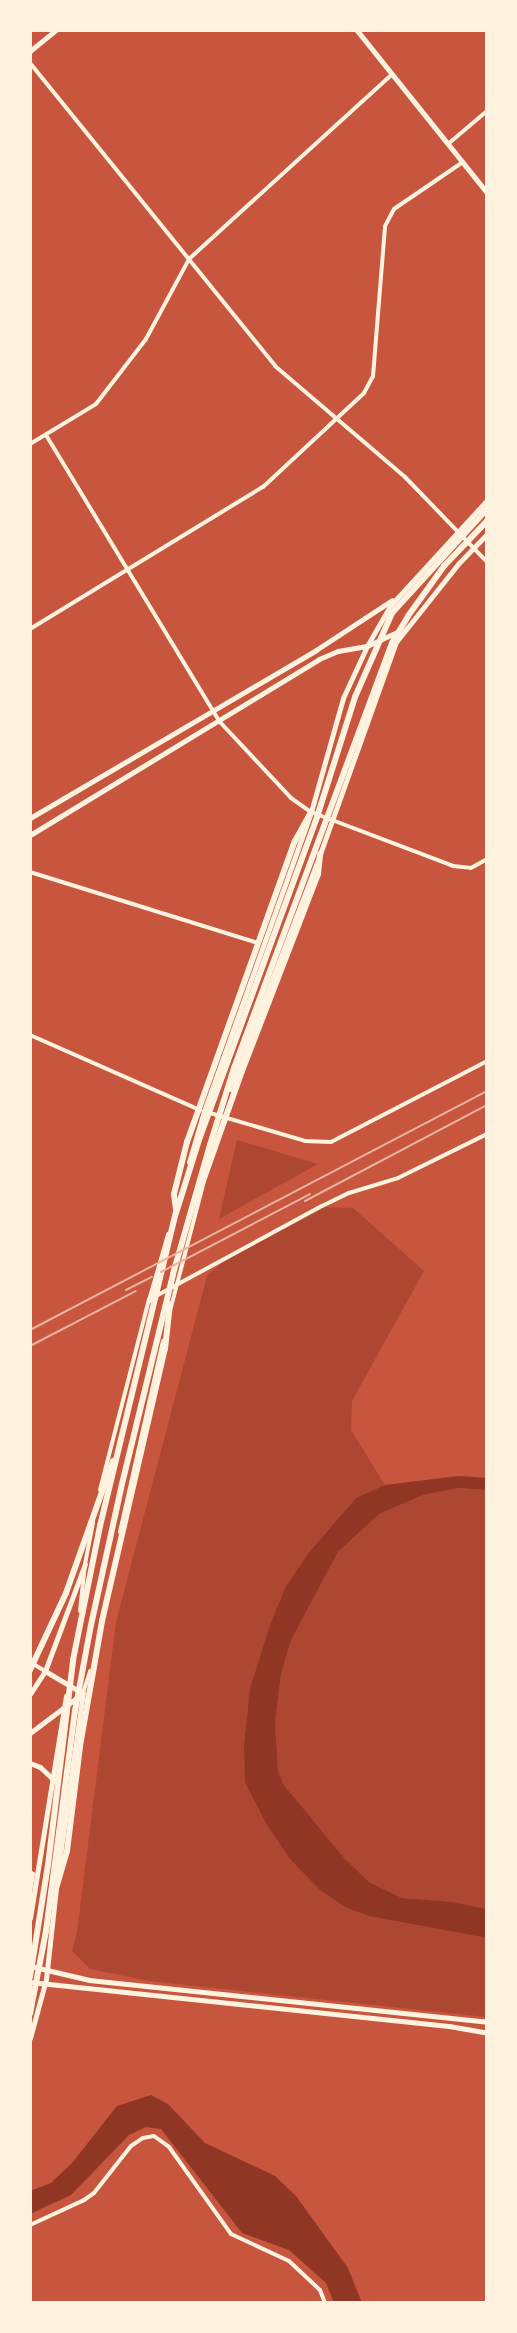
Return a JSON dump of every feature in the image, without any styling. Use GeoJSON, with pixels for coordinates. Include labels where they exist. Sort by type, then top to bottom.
{"type":"FeatureCollection","features":[{"type":"Feature","properties":{"kind":"highway"},"geometry":{"type":"LineString","coordinates":[[30,1977],[48,1865],[73,1660],[100,1526],[176,1213],[231,1045],[317,817],[355,697],[392,613],[487,509]]}},
{"type":"Feature","properties":{"kind":"highway"},"geometry":{"type":"LineString","coordinates":[[30,2014],[46,1931],[75,1711],[91,1625],[121,1488],[173,1274],[234,1068],[380,673],[408,616],[444,566],[487,521]]}},
{"type":"Feature","properties":{"kind":"highway"},"geometry":{"type":"LineString","coordinates":[[176,1213],[174,1194],[187,1142],[278,886],[295,841],[311,812]]}},
{"type":"Feature","properties":{"kind":"highway"},"geometry":{"type":"LineString","coordinates":[[187,1226],[242,1071],[318,874],[320,854]]}},
{"type":"Feature","properties":{"kind":"highway"},"geometry":{"type":"LineString","coordinates":[[56,1892],[67,1851],[80,1746],[102,1621],[165,1349],[173,1274]]}},
{"type":"Feature","properties":{"kind":"highway"},"geometry":{"type":"LineString","coordinates":[[30,1670],[66,1593],[129,1412]]}},
{"type":"Feature","properties":{"kind":"main road"},"geometry":{"type":"LineString","coordinates":[[149,1300],[204,1111],[311,812],[343,698],[367,646],[398,596],[487,500]]}},
{"type":"Feature","properties":{"kind":"main road"},"geometry":{"type":"LineString","coordinates":[[220,1116],[333,820],[396,642],[472,548],[487,534]]}},
{"type":"Feature","properties":{"kind":"main road"},"geometry":{"type":"LineString","coordinates":[[30,818],[356,625],[398,596]]}},
{"type":"Feature","properties":{"kind":"main road"},"geometry":{"type":"LineString","coordinates":[[30,835],[319,659],[339,651],[367,646],[408,626]]}},
{"type":"Feature","properties":{"kind":"main road"},"geometry":{"type":"LineString","coordinates":[[30,1694],[45,1671],[85,1564]]}},
{"type":"Feature","properties":{"kind":"main road"},"geometry":{"type":"LineString","coordinates":[[45,1671],[83,1694]]}},
{"type":"Feature","properties":{"kind":"main road"},"geometry":{"type":"LineString","coordinates":[[30,1918],[68,1685]]}},
{"type":"Feature","properties":{"kind":"main road"},"geometry":{"type":"LineString","coordinates":[[30,1733],[83,1694]]}},
{"type":"Feature","properties":{"kind":"main road"},"geometry":{"type":"LineString","coordinates":[[30,2038],[48,1969],[83,1694]]}},
{"type":"Feature","properties":{"kind":"main road"},"geometry":{"type":"LineString","coordinates":[[30,1763],[40,1767],[54,1780]]}},
{"type":"Feature","properties":{"kind":"main road"},"geometry":{"type":"LineString","coordinates":[[30,1966],[88,1980],[487,2022]]}},
{"type":"Feature","properties":{"kind":"main road"},"geometry":{"type":"LineString","coordinates":[[30,1982],[449,2026],[487,2033]]}},
{"type":"Feature","properties":{"kind":"street"},"geometry":{"type":"LineString","coordinates":[[30,51],[56,30]]}},
{"type":"Feature","properties":{"kind":"street"},"geometry":{"type":"LineString","coordinates":[[357,30],[487,192]]}},
{"type":"Feature","properties":{"kind":"street"},"geometry":{"type":"LineString","coordinates":[[30,63],[275,366],[334,419],[405,477],[487,562]]}},
{"type":"Feature","properties":{"kind":"street"},"geometry":{"type":"LineString","coordinates":[[30,444],[96,404],[146,339],[189,259],[392,74]]}},
{"type":"Feature","properties":{"kind":"street"},"geometry":{"type":"LineString","coordinates":[[448,144],[487,111]]}},
{"type":"Feature","properties":{"kind":"street"},"geometry":{"type":"LineString","coordinates":[[30,621],[32,628],[263,487],[364,393],[373,376],[385,226],[388,218],[394,209],[463,162]]}},
{"type":"Feature","properties":{"kind":"street"},"geometry":{"type":"LineString","coordinates":[[46,435],[219,721],[291,798],[311,812],[453,866],[471,868],[487,859]]}},
{"type":"Feature","properties":{"kind":"street"},"geometry":{"type":"LineString","coordinates":[[30,872],[264,945]]}},
{"type":"Feature","properties":{"kind":"street"},"geometry":{"type":"LineString","coordinates":[[30,1035],[194,1108],[305,1141],[331,1142],[487,1061]]}},
{"type":"Feature","properties":{"kind":"street"},"geometry":{"type":"LineString","coordinates":[[83,1694],[101,1639],[126,1494],[220,1116]]}},
{"type":"Feature","properties":{"kind":"street"},"geometry":{"type":"LineString","coordinates":[[68,1685],[77,1644],[85,1564],[110,1445],[149,1300],[340,1197],[398,1178],[487,1134]]}},
{"type":"Feature","properties":{"kind":"street"},"geometry":{"type":"LineString","coordinates":[[30,1662],[45,1671]]}},
{"type":"Feature","properties":{"kind":"street"},"geometry":{"type":"LineString","coordinates":[[30,1872],[33,1874],[30,1894]]}},
{"type":"Feature","properties":{"kind":"street"},"geometry":{"type":"LineString","coordinates":[[30,2225],[94,2193],[131,2146],[143,2138],[154,2136],[169,2147],[231,2234],[289,2261],[320,2290],[325,2303]]}},
{"type":"Feature","properties":{"kind":"shaded area"},"geometry":{"type":"Polygon","coordinates":[[[237,1140],[318,1164],[219,1219],[237,1140]]]}},
{"type":"Feature","properties":{"kind":"shaded area"},"geometry":{"type":"Polygon","coordinates":[[[326,1207],[353,1208],[424,1271],[352,1401],[351,1430],[385,1485],[356,1498],[314,1546],[285,1588],[270,1625],[250,1688],[244,1745],[345,1907],[370,1916],[487,1938],[487,2017],[149,1981],[90,1969],[72,1951],[77,1932],[116,1622],[207,1276],[224,1261],[326,1207]]]}},
{"type":"Feature","properties":{"kind":"shaded area"},"geometry":{"type":"Polygon","coordinates":[[[459,1476],[487,1478],[487,1490],[458,1488],[423,1495],[379,1514],[338,1552],[291,1640],[281,1674],[275,1724],[278,1770],[283,1784],[345,1859],[369,1882],[402,1898],[452,1902],[487,1909],[487,1938],[369,1916],[345,1907],[319,1889],[291,1860],[267,1825],[245,1782],[244,1745],[250,1688],[270,1625],[285,1588],[310,1551],[356,1498],[385,1485],[459,1476]]]}},
{"type":"Feature","properties":{"kind":"shaded area"},"geometry":{"type":"Polygon","coordinates":[[[458,1488],[487,1490],[487,1909],[452,1902],[402,1898],[369,1882],[345,1859],[283,1784],[278,1770],[275,1724],[281,1674],[291,1640],[338,1552],[379,1514],[423,1495],[458,1488]]]}},
{"type":"Feature","properties":{"kind":"shaded area"},"geometry":{"type":"Polygon","coordinates":[[[151,2095],[168,2104],[205,2143],[275,2176],[296,2196],[348,2268],[362,2303],[334,2303],[326,2283],[289,2250],[242,2233],[161,2129],[146,2127],[129,2135],[71,2195],[30,2214],[30,2191],[51,2183],[72,2163],[117,2106],[151,2095]]]}},
{"type":"Feature","properties":{"kind":"railway"},"geometry":{"type":"LineString","coordinates":[[30,1330],[487,1091]]}},
{"type":"Feature","properties":{"kind":"railway"},"geometry":{"type":"LineString","coordinates":[[305,1201],[487,1105]]}},
{"type":"Feature","properties":{"kind":"railway"},"geometry":{"type":"LineString","coordinates":[[161,1272],[310,1194]]}},
{"type":"Feature","properties":{"kind":"railway"},"geometry":{"type":"LineString","coordinates":[[126,1290],[152,1277]]}},
{"type":"Feature","properties":{"kind":"railway"},"geometry":{"type":"LineString","coordinates":[[30,1346],[136,1291]]}}]}
